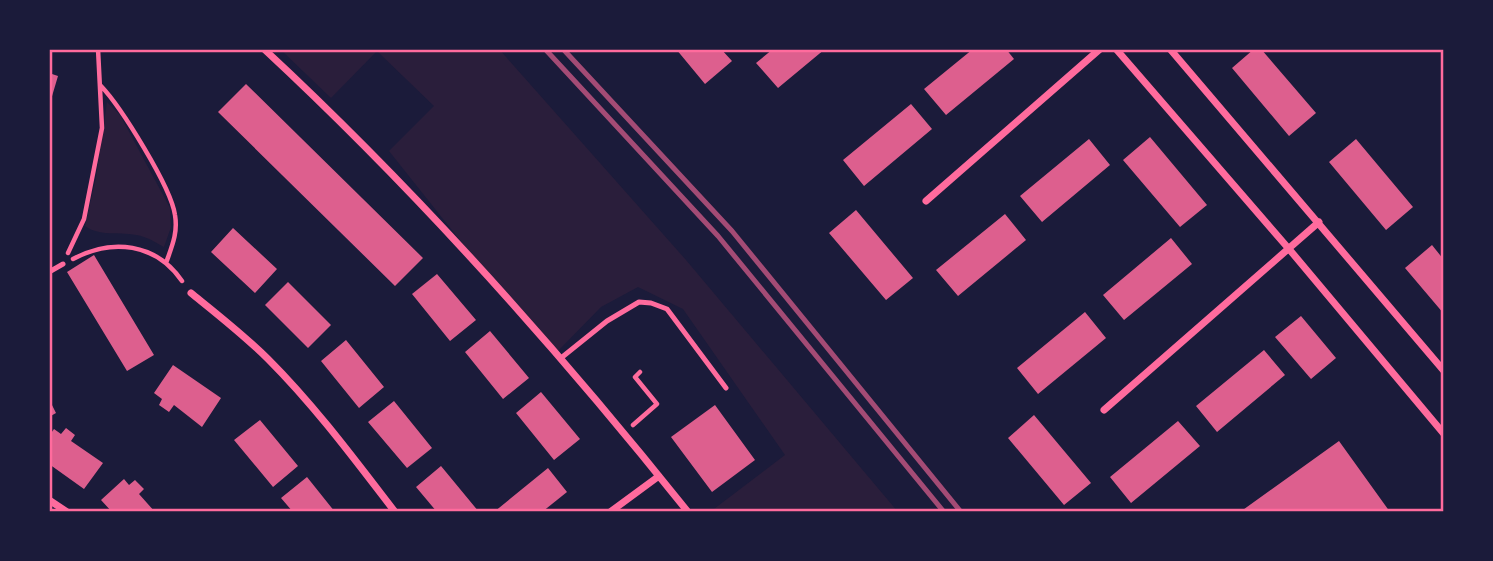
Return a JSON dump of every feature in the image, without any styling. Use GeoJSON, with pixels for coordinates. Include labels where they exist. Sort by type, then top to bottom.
{"type":"FeatureCollection","features":[{"type":"Feature","properties":{"kind":"street"},"geometry":{"type":"LineString","coordinates":[[264,49],[421,203],[625,432],[688,512]]}},
{"type":"Feature","properties":{"kind":"street"},"geometry":{"type":"LineString","coordinates":[[926,201],[1100,49]]}},
{"type":"Feature","properties":{"kind":"street"},"geometry":{"type":"LineString","coordinates":[[1116,49],[1444,434]]}},
{"type":"Feature","properties":{"kind":"street"},"geometry":{"type":"LineString","coordinates":[[1170,49],[1444,371]]}},
{"type":"Feature","properties":{"kind":"street"},"geometry":{"type":"LineString","coordinates":[[1104,410],[1319,222]]}},
{"type":"Feature","properties":{"kind":"street"},"geometry":{"type":"LineString","coordinates":[[191,293],[269,360],[328,426],[395,512]]}},
{"type":"Feature","properties":{"kind":"street"},"geometry":{"type":"LineString","coordinates":[[610,512],[659,476]]}},
{"type":"Feature","properties":{"kind":"street"},"geometry":{"type":"LineString","coordinates":[[49,500],[67,512]]}},
{"type":"Feature","properties":{"kind":"lane"},"geometry":{"type":"LineString","coordinates":[[49,272],[63,264]]}},
{"type":"Feature","properties":{"kind":"lane"},"geometry":{"type":"LineString","coordinates":[[561,358],[607,321],[639,302],[650,303],[667,309],[726,388]]}},
{"type":"Feature","properties":{"kind":"path"},"geometry":{"type":"LineString","coordinates":[[63,264],[84,219],[102,128],[98,49]]}},
{"type":"Feature","properties":{"kind":"path"},"geometry":{"type":"LineString","coordinates":[[101,85],[116,102],[160,178],[175,213],[176,239],[166,262]]}},
{"type":"Feature","properties":{"kind":"path"},"geometry":{"type":"LineString","coordinates":[[63,264],[104,246],[135,247],[166,262],[191,293]]}},
{"type":"Feature","properties":{"kind":"path"},"geometry":{"type":"LineString","coordinates":[[625,432],[657,404],[635,377],[640,372]]}},
{"type":"Feature","properties":{"kind":"shaded area"},"geometry":{"type":"Polygon","coordinates":[[[280,49],[499,49],[686,260],[898,512],[710,512],[785,455],[683,309],[638,287],[601,307],[556,353],[486,273],[389,151],[434,106],[377,51],[331,98],[280,49]]]}},
{"type":"Feature","properties":{"kind":"shaded area"},"geometry":{"type":"Polygon","coordinates":[[[107,102],[120,115],[170,208],[171,227],[164,247],[137,235],[98,232],[85,226],[96,177],[107,102]]]}},
{"type":"Feature","properties":{"kind":"building"},"geometry":{"type":"Polygon","coordinates":[[[676,49],[721,49],[732,61],[705,84],[676,49]]]}},
{"type":"Feature","properties":{"kind":"building"},"geometry":{"type":"Polygon","coordinates":[[[773,49],[825,49],[778,88],[756,63],[773,49]]]}},
{"type":"Feature","properties":{"kind":"building"},"geometry":{"type":"Polygon","coordinates":[[[973,49],[1006,49],[1014,59],[946,115],[924,89],[973,49]]]}},
{"type":"Feature","properties":{"kind":"building"},"geometry":{"type":"Polygon","coordinates":[[[1254,49],[1261,49],[1316,113],[1289,136],[1232,68],[1254,49]]]}},
{"type":"Feature","properties":{"kind":"building"},"geometry":{"type":"Polygon","coordinates":[[[49,73],[58,76],[50,103],[49,102],[49,73]]]}},
{"type":"Feature","properties":{"kind":"building"},"geometry":{"type":"Polygon","coordinates":[[[246,84],[423,258],[395,286],[218,112],[246,84]]]}},
{"type":"Feature","properties":{"kind":"building"},"geometry":{"type":"Polygon","coordinates":[[[911,104],[932,129],[864,186],[843,160],[911,104]]]}},
{"type":"Feature","properties":{"kind":"building"},"geometry":{"type":"Polygon","coordinates":[[[1150,137],[1207,205],[1180,227],[1123,160],[1150,137]]]}},
{"type":"Feature","properties":{"kind":"building"},"geometry":{"type":"Polygon","coordinates":[[[1089,139],[1110,165],[1042,222],[1020,196],[1089,139]]]}},
{"type":"Feature","properties":{"kind":"building"},"geometry":{"type":"Polygon","coordinates":[[[1356,139],[1413,207],[1386,230],[1329,162],[1356,139]]]}},
{"type":"Feature","properties":{"kind":"building"},"geometry":{"type":"Polygon","coordinates":[[[856,210],[913,278],[886,300],[829,233],[856,210]]]}},
{"type":"Feature","properties":{"kind":"building"},"geometry":{"type":"Polygon","coordinates":[[[1005,214],[1026,240],[958,296],[936,270],[1005,214]]]}},
{"type":"Feature","properties":{"kind":"building"},"geometry":{"type":"Polygon","coordinates":[[[233,228],[277,269],[255,293],[211,252],[233,228]]]}},
{"type":"Feature","properties":{"kind":"building"},"geometry":{"type":"Polygon","coordinates":[[[1171,238],[1192,264],[1124,320],[1103,295],[1171,238]]]}},
{"type":"Feature","properties":{"kind":"building"},"geometry":{"type":"Polygon","coordinates":[[[1432,245],[1444,260],[1444,314],[1405,268],[1432,245]]]}},
{"type":"Feature","properties":{"kind":"building"},"geometry":{"type":"Polygon","coordinates":[[[94,255],[154,355],[127,371],[67,272],[94,255]]]}},
{"type":"Feature","properties":{"kind":"building"},"geometry":{"type":"Polygon","coordinates":[[[437,274],[476,320],[450,341],[412,294],[437,274]]]}},
{"type":"Feature","properties":{"kind":"building"},"geometry":{"type":"Polygon","coordinates":[[[288,282],[331,325],[308,348],[265,305],[288,282]]]}},
{"type":"Feature","properties":{"kind":"building"},"geometry":{"type":"Polygon","coordinates":[[[1085,312],[1106,338],[1038,394],[1017,368],[1085,312]]]}},
{"type":"Feature","properties":{"kind":"building"},"geometry":{"type":"Polygon","coordinates":[[[1301,316],[1336,358],[1311,379],[1275,337],[1301,316]]]}},
{"type":"Feature","properties":{"kind":"building"},"geometry":{"type":"Polygon","coordinates":[[[490,331],[529,378],[503,399],[465,352],[490,331]]]}},
{"type":"Feature","properties":{"kind":"building"},"geometry":{"type":"Polygon","coordinates":[[[346,340],[384,387],[359,408],[321,361],[346,340]]]}},
{"type":"Feature","properties":{"kind":"building"},"geometry":{"type":"Polygon","coordinates":[[[1264,350],[1285,375],[1217,432],[1196,406],[1264,350]]]}},
{"type":"Feature","properties":{"kind":"building"},"geometry":{"type":"Polygon","coordinates":[[[173,365],[221,398],[202,427],[174,405],[169,412],[159,405],[162,399],[154,393],[173,365]]]}},
{"type":"Feature","properties":{"kind":"building"},"geometry":{"type":"Polygon","coordinates":[[[541,392],[580,439],[554,460],[516,413],[541,392]]]}},
{"type":"Feature","properties":{"kind":"building"},"geometry":{"type":"Polygon","coordinates":[[[49,399],[56,413],[49,417],[49,399]]]}},
{"type":"Feature","properties":{"kind":"building"},"geometry":{"type":"Polygon","coordinates":[[[394,401],[432,448],[407,468],[368,422],[394,401]]]}},
{"type":"Feature","properties":{"kind":"building"},"geometry":{"type":"Polygon","coordinates":[[[715,405],[755,460],[712,492],[671,437],[715,405]]]}},
{"type":"Feature","properties":{"kind":"building"},"geometry":{"type":"Polygon","coordinates":[[[1034,415],[1091,483],[1064,505],[1008,438],[1034,415]]]}},
{"type":"Feature","properties":{"kind":"building"},"geometry":{"type":"Polygon","coordinates":[[[260,420],[298,466],[273,487],[234,440],[260,420]]]}},
{"type":"Feature","properties":{"kind":"building"},"geometry":{"type":"Polygon","coordinates":[[[1178,421],[1200,446],[1131,503],[1110,477],[1178,421]]]}},
{"type":"Feature","properties":{"kind":"building"},"geometry":{"type":"Polygon","coordinates":[[[66,428],[75,435],[71,441],[103,463],[84,489],[49,464],[49,436],[54,429],[61,434],[66,428]]]}},
{"type":"Feature","properties":{"kind":"building"},"geometry":{"type":"Polygon","coordinates":[[[1339,441],[1390,512],[1240,512],[1339,441]]]}},
{"type":"Feature","properties":{"kind":"building"},"geometry":{"type":"Polygon","coordinates":[[[441,466],[479,512],[437,512],[416,487],[441,466]]]}},
{"type":"Feature","properties":{"kind":"building"},"geometry":{"type":"Polygon","coordinates":[[[548,468],[567,492],[542,512],[494,512],[548,468]]]}},
{"type":"Feature","properties":{"kind":"building"},"geometry":{"type":"Polygon","coordinates":[[[307,477],[335,512],[293,512],[281,498],[307,477]]]}},
{"type":"Feature","properties":{"kind":"building"},"geometry":{"type":"Polygon","coordinates":[[[124,479],[129,485],[135,480],[144,489],[139,494],[155,512],[112,512],[101,500],[124,479]]]}},
{"type":"Feature","properties":{"kind":"railway"},"geometry":{"type":"LineString","coordinates":[[545,49],[718,236],[944,512]]}},
{"type":"Feature","properties":{"kind":"railway"},"geometry":{"type":"LineString","coordinates":[[563,49],[732,231],[961,512]]}}]}
